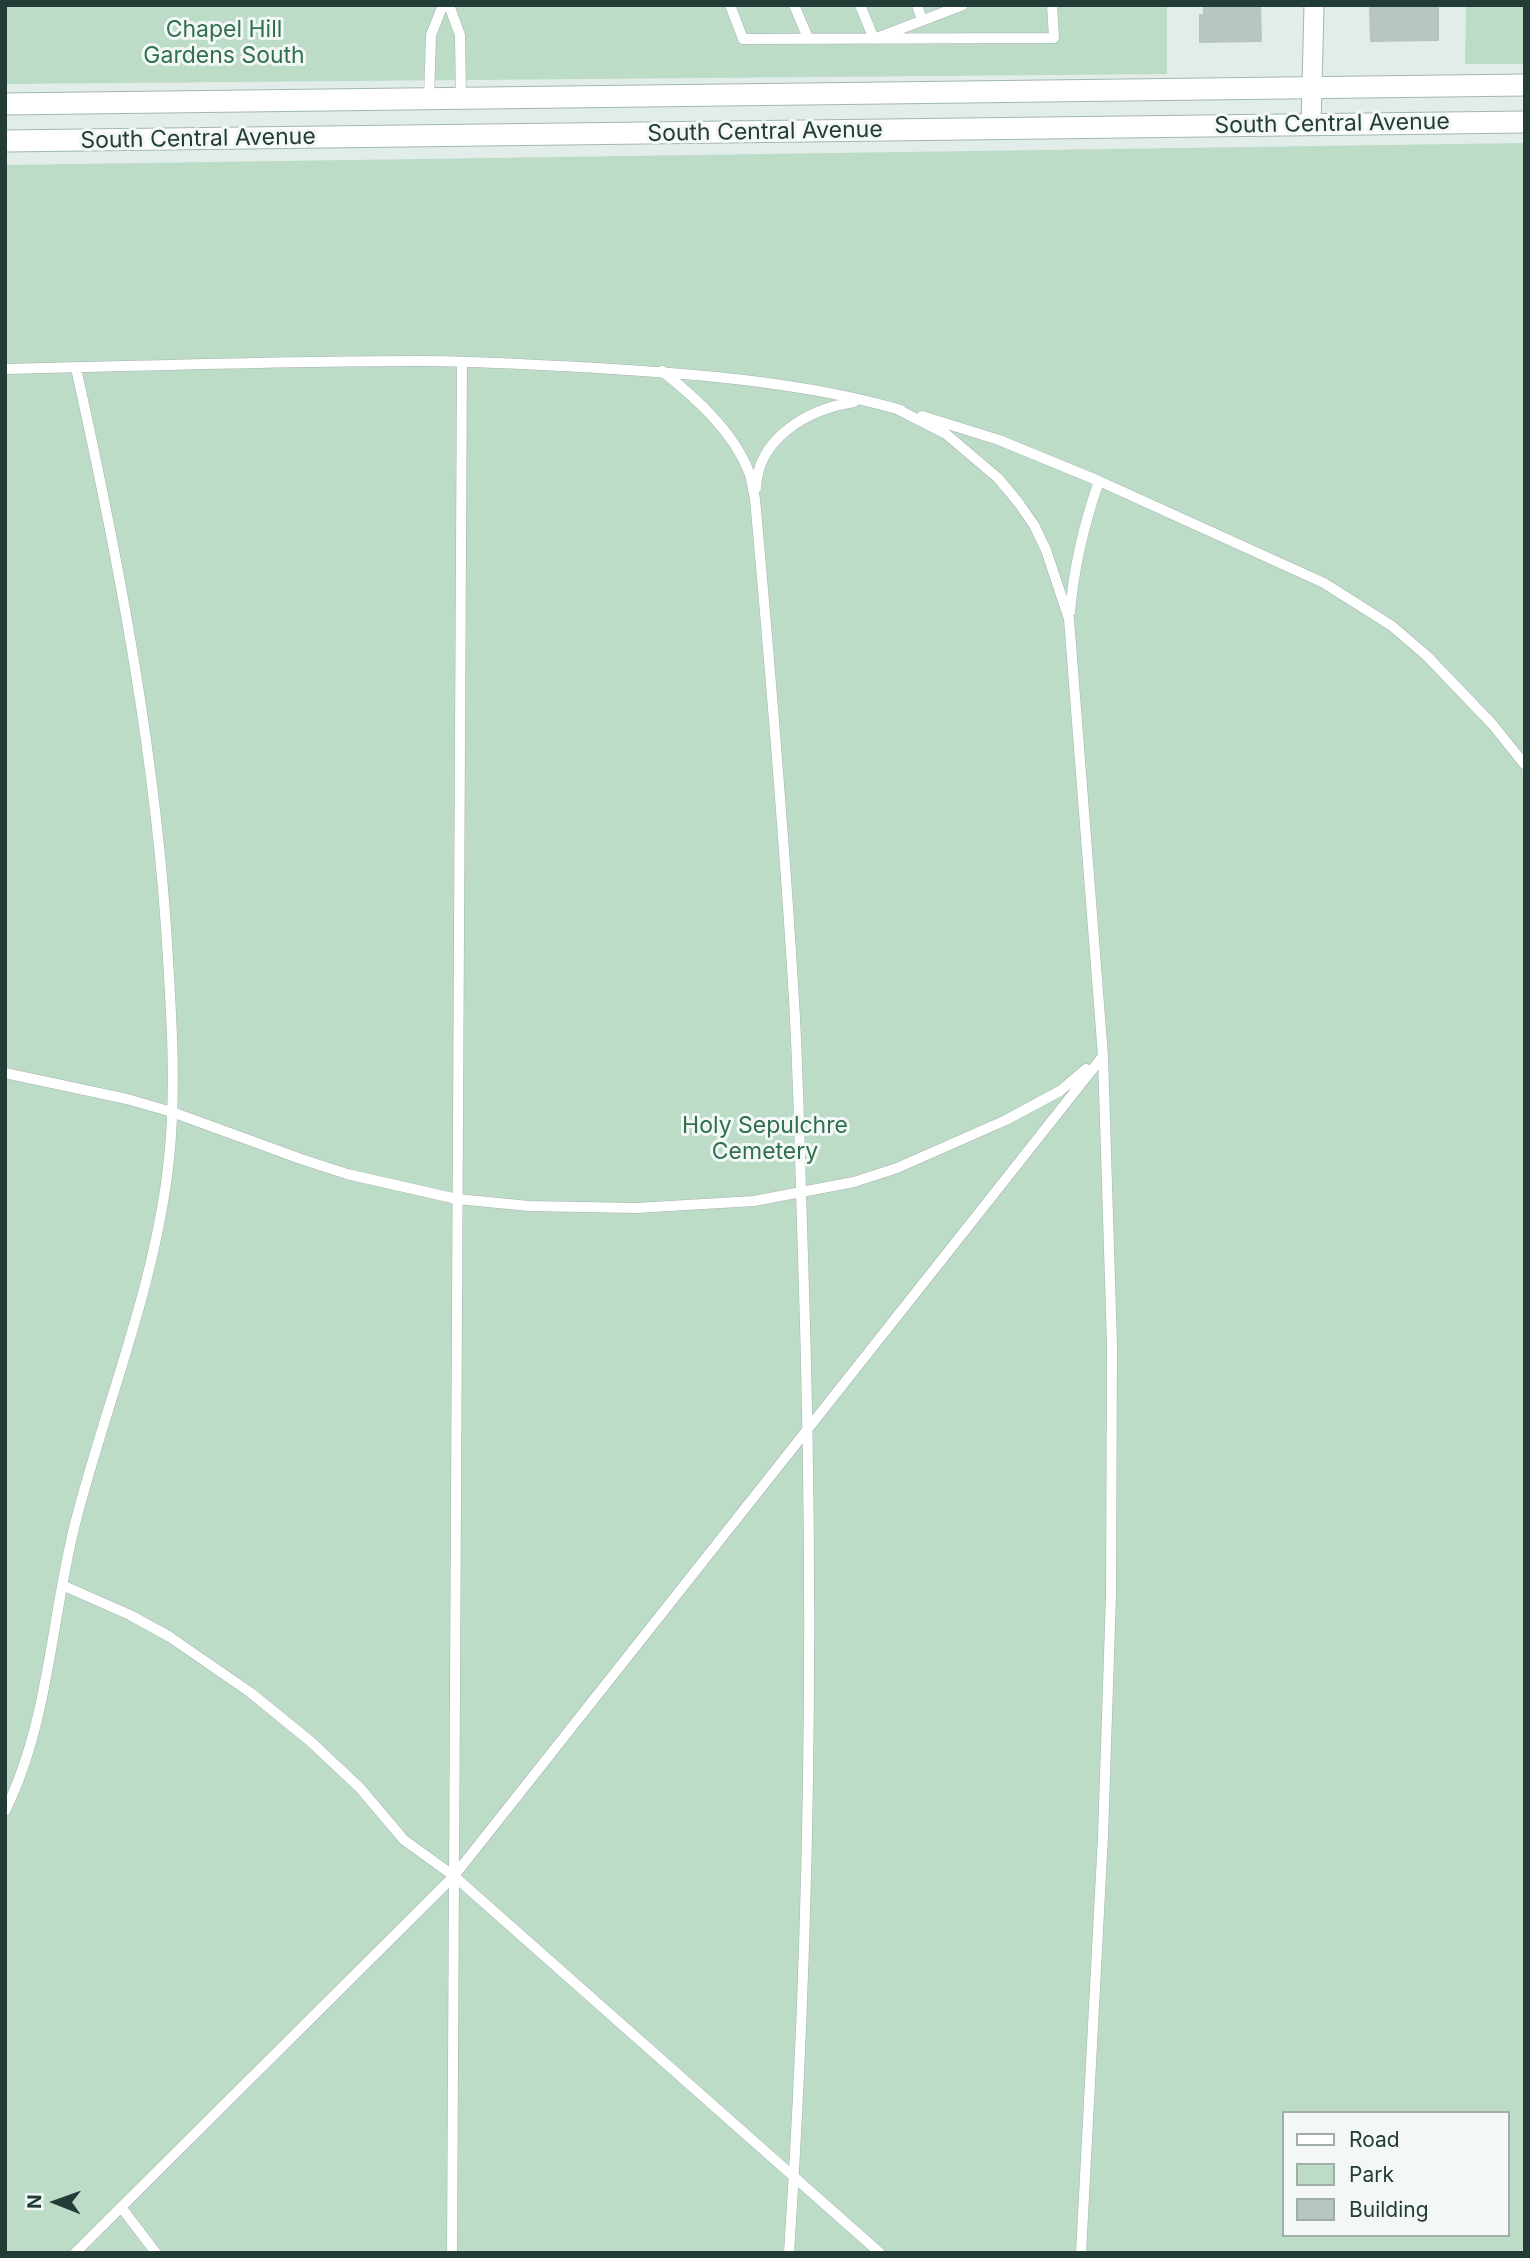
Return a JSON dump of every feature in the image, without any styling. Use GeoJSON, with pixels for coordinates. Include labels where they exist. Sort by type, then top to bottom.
{"type":"FeatureCollection","features":[{"type":"Feature","properties":{"kind":"street"},"geometry":{"type":"LineString","coordinates":[[1311,125],[1314,5]]}},
{"type":"Feature","properties":{"kind":"street","name":"South Central Avenue"},"geometry":{"type":"LineString","coordinates":[[5,104],[1525,85]]}},
{"type":"Feature","properties":{"kind":"street","name":"South Central Avenue"},"geometry":{"type":"LineString","coordinates":[[5,141],[1525,122]]}},
{"type":"Feature","properties":{"kind":"lane"},"geometry":{"type":"LineString","coordinates":[[429,99],[432,34],[443,5]]}},
{"type":"Feature","properties":{"kind":"lane"},"geometry":{"type":"LineString","coordinates":[[449,5],[460,35],[461,99]]}},
{"type":"Feature","properties":{"kind":"lane"},"geometry":{"type":"LineString","coordinates":[[730,5],[743,39],[1054,38],[1052,5]]}},
{"type":"Feature","properties":{"kind":"lane"},"geometry":{"type":"LineString","coordinates":[[794,5],[808,38]]}},
{"type":"Feature","properties":{"kind":"lane"},"geometry":{"type":"LineString","coordinates":[[860,5],[874,39]]}},
{"type":"Feature","properties":{"kind":"lane"},"geometry":{"type":"LineString","coordinates":[[917,5],[922,20]]}},
{"type":"Feature","properties":{"kind":"lane"},"geometry":{"type":"LineString","coordinates":[[874,39],[963,5]]}},
{"type":"Feature","properties":{"kind":"lane"},"geometry":{"type":"LineString","coordinates":[[453,2253],[462,362]]}},
{"type":"Feature","properties":{"kind":"lane"},"geometry":{"type":"LineString","coordinates":[[5,369],[462,362],[662,371],[726,377],[897,408],[999,440],[1099,481],[1324,583],[1392,626],[1460,688],[1525,765]]}},
{"type":"Feature","properties":{"kind":"lane"},"geometry":{"type":"LineString","coordinates":[[5,1811],[16,1789],[34,1730],[80,1506],[151,1259],[169,1160],[172,1112],[172,1017],[167,931],[154,800],[128,626],[76,368]]}},
{"type":"Feature","properties":{"kind":"lane"},"geometry":{"type":"LineString","coordinates":[[662,371],[697,401],[737,449],[749,472],[755,499]]}},
{"type":"Feature","properties":{"kind":"lane"},"geometry":{"type":"LineString","coordinates":[[789,2253],[799,2068],[808,1751],[808,1431],[792,977],[774,714],[755,499],[756,474],[762,460],[787,430],[802,418],[823,409],[862,400]]}},
{"type":"Feature","properties":{"kind":"lane"},"geometry":{"type":"LineString","coordinates":[[897,408],[946,434],[983,464],[1018,502],[1034,525],[1046,550],[1069,619]]}},
{"type":"Feature","properties":{"kind":"lane"},"geometry":{"type":"LineString","coordinates":[[1081,2253],[1103,1836],[1111,1595],[1112,1345],[1103,1056],[1069,619],[1074,569],[1084,524],[1099,481]]}},
{"type":"Feature","properties":{"kind":"lane"},"geometry":{"type":"LineString","coordinates":[[5,1073],[127,1099],[172,1112],[347,1174],[457,1199],[529,1206],[636,1208],[754,1201],[854,1182],[897,1168],[1006,1121],[1060,1091],[1103,1056]]}},
{"type":"Feature","properties":{"kind":"lane"},"geometry":{"type":"LineString","coordinates":[[75,2253],[454,1876],[1103,1056]]}},
{"type":"Feature","properties":{"kind":"lane"},"geometry":{"type":"LineString","coordinates":[[62,1586],[130,1615],[170,1637],[251,1693],[310,1741],[360,1788],[404,1840],[454,1876],[880,2253]]}},
{"type":"Feature","properties":{"kind":"lane"},"geometry":{"type":"LineString","coordinates":[[121,2207],[156,2253]]}},
{"type":"Feature","properties":{"kind":"green space","name":"Chapel Hill Gardens South"},"geometry":{"type":"Polygon","coordinates":[[[5,5],[1167,5],[1167,74],[5,84],[5,5]]]}},
{"type":"Feature","properties":{"kind":"green space"},"geometry":{"type":"Polygon","coordinates":[[[1466,5],[1525,5],[1525,64],[1465,64],[1466,5]]]}},
{"type":"Feature","properties":{"kind":"green space","name":"Holy Sepulchre Cemetery"},"geometry":{"type":"Polygon","coordinates":[[[1525,143],[1525,2253],[5,2253],[5,165],[1525,143]]]}},
{"type":"Feature","properties":{"kind":"building"},"geometry":{"type":"Polygon","coordinates":[[[1204,5],[1260,5],[1261,41],[1200,42],[1200,15],[1204,15],[1204,5]]]}},
{"type":"Feature","properties":{"kind":"building"},"geometry":{"type":"Polygon","coordinates":[[[1370,5],[1438,5],[1438,40],[1371,41],[1370,5]]]}}]}
